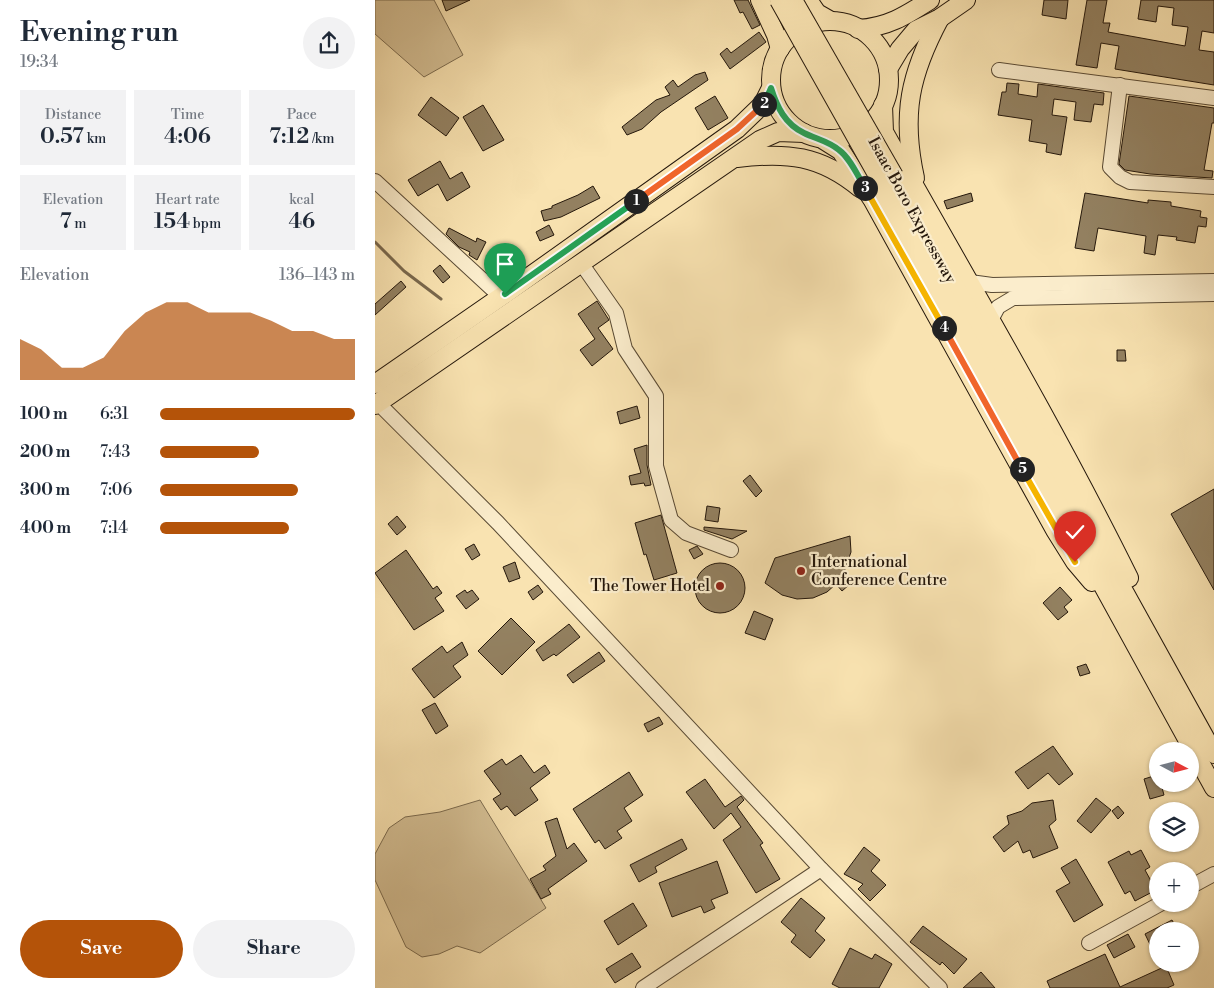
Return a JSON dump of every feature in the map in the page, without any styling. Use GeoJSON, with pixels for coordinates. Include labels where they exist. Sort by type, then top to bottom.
{"type":"FeatureCollection","features":[{"type":"Feature","properties":{"kind":"main road"},"geometry":{"type":"LineString","coordinates":[[759,0],[776,35],[780,48]]}},
{"type":"Feature","properties":{"kind":"main road","name":"Isaac Boro Expressway"},"geometry":{"type":"LineString","coordinates":[[779,0],[888,179]]}},
{"type":"Feature","properties":{"kind":"main road","name":"Isaac Boro Expressway"},"geometry":{"type":"LineString","coordinates":[[793,0],[1023,427]]}},
{"type":"Feature","properties":{"kind":"main road"},"geometry":{"type":"LineString","coordinates":[[808,0],[817,13],[831,21],[851,25],[869,35],[881,51],[888,69],[888,87],[883,105],[873,121],[858,132],[840,138],[822,139]]}},
{"type":"Feature","properties":{"kind":"main road"},"geometry":{"type":"LineString","coordinates":[[858,29],[874,28],[893,22],[930,0]]}},
{"type":"Feature","properties":{"kind":"main road"},"geometry":{"type":"LineString","coordinates":[[888,69],[900,49],[916,30],[941,18],[966,0]]}},
{"type":"Feature","properties":{"kind":"main road"},"geometry":{"type":"LineString","coordinates":[[919,194],[907,127],[910,100],[915,72],[925,47],[941,18]]}},
{"type":"Feature","properties":{"kind":"main road"},"geometry":{"type":"LineString","coordinates":[[831,21],[811,24],[793,33],[780,48],[772,68],[771,88],[777,108],[789,123],[804,133],[822,139],[841,151],[872,199],[1055,530],[1075,562],[1115,607]]}},
{"type":"Feature","properties":{"kind":"main road"},"geometry":{"type":"LineString","coordinates":[[379,378],[501,297],[737,129],[763,104],[771,88]]}},
{"type":"Feature","properties":{"kind":"main road"},"geometry":{"type":"LineString","coordinates":[[883,105],[884,132],[970,282],[990,322],[1101,522],[1160,643],[1165,666]]}},
{"type":"Feature","properties":{"kind":"main road"},"geometry":{"type":"LineString","coordinates":[[377,404],[759,140],[777,132],[804,133]]}},
{"type":"Feature","properties":{"kind":"main road"},"geometry":{"type":"LineString","coordinates":[[734,158],[769,154],[789,155],[812,160],[830,167],[847,178],[872,199]]}},
{"type":"Feature","properties":{"kind":"main road"},"geometry":{"type":"LineString","coordinates":[[1023,427],[1115,607],[1214,788]]}},
{"type":"Feature","properties":{"kind":"main road"},"geometry":{"type":"LineString","coordinates":[[1023,427],[1165,666],[1214,754]]}},
{"type":"Feature","properties":{"kind":"street"},"geometry":{"type":"LineString","coordinates":[[999,70],[1214,98]]}},
{"type":"Feature","properties":{"kind":"street"},"geometry":{"type":"LineString","coordinates":[[1120,85],[1110,167],[1120,177],[1130,182],[1214,187]]}},
{"type":"Feature","properties":{"kind":"street"},"geometry":{"type":"LineString","coordinates":[[375,181],[501,297]]}},
{"type":"Feature","properties":{"kind":"street"},"geometry":{"type":"LineString","coordinates":[[581,263],[616,313],[625,349],[656,396],[656,466],[663,498],[671,520],[686,533],[731,550]]}},
{"type":"Feature","properties":{"kind":"street"},"geometry":{"type":"LineString","coordinates":[[970,282],[992,285],[1214,281]]}},
{"type":"Feature","properties":{"kind":"street"},"geometry":{"type":"LineString","coordinates":[[990,322],[998,307],[1013,298],[1214,294]]}},
{"type":"Feature","properties":{"kind":"street"},"geometry":{"type":"LineString","coordinates":[[377,404],[498,523],[821,869],[940,988]]}},
{"type":"Feature","properties":{"kind":"street"},"geometry":{"type":"LineString","coordinates":[[643,988],[821,869]]}},
{"type":"Feature","properties":{"kind":"street"},"geometry":{"type":"LineString","coordinates":[[1199,882],[1214,874]]}},
{"type":"Feature","properties":{"kind":"street"},"geometry":{"type":"LineString","coordinates":[[1089,943],[1149,910]]}},
{"type":"Feature","properties":{"kind":"shaded area"},"geometry":{"type":"Polygon","coordinates":[[[375,0],[434,0],[463,55],[424,77],[375,34],[375,0]]]}},
{"type":"Feature","properties":{"kind":"shaded area"},"geometry":{"type":"Polygon","coordinates":[[[480,800],[546,908],[480,953],[457,946],[439,954],[422,957],[406,947],[375,880],[375,854],[389,828],[405,817],[440,812],[480,800]]]}},
{"type":"Feature","properties":{"kind":"building"},"geometry":{"type":"Polygon","coordinates":[[[442,0],[470,0],[446,11],[442,0]]]}},
{"type":"Feature","properties":{"kind":"building"},"geometry":{"type":"Polygon","coordinates":[[[734,0],[748,0],[760,25],[752,29],[743,12],[740,13],[734,0]]]}},
{"type":"Feature","properties":{"kind":"building"},"geometry":{"type":"Polygon","coordinates":[[[1044,0],[1068,0],[1066,19],[1042,15],[1044,0]]]}},
{"type":"Feature","properties":{"kind":"building"},"geometry":{"type":"Polygon","coordinates":[[[1087,0],[1107,0],[1103,23],[1110,23],[1108,32],[1185,46],[1188,27],[1172,25],[1174,8],[1158,6],[1156,22],[1138,19],[1141,0],[1214,0],[1214,33],[1202,31],[1199,50],[1214,52],[1214,85],[1115,69],[1119,46],[1101,43],[1097,68],[1076,65],[1087,0]]]}},
{"type":"Feature","properties":{"kind":"building"},"geometry":{"type":"Polygon","coordinates":[[[759,32],[766,42],[730,69],[720,54],[727,48],[731,53],[759,32]]]}},
{"type":"Feature","properties":{"kind":"building"},"geometry":{"type":"Polygon","coordinates":[[[705,72],[708,80],[661,112],[642,129],[627,135],[622,127],[656,100],[670,95],[665,87],[673,80],[678,87],[695,75],[705,72]]]}},
{"type":"Feature","properties":{"kind":"building"},"geometry":{"type":"Polygon","coordinates":[[[1007,83],[1019,84],[1018,94],[1037,97],[1038,84],[1104,93],[1103,105],[1094,104],[1091,122],[1074,120],[1076,102],[1054,99],[1052,115],[1067,117],[1061,155],[1046,152],[1047,144],[1029,141],[1032,120],[998,115],[1002,92],[1006,92],[1007,83]]]}},
{"type":"Feature","properties":{"kind":"building"},"geometry":{"type":"Polygon","coordinates":[[[715,96],[728,118],[708,130],[695,108],[715,96]]]}},
{"type":"Feature","properties":{"kind":"building"},"geometry":{"type":"Polygon","coordinates":[[[1129,96],[1214,108],[1214,123],[1212,123],[1204,170],[1213,171],[1212,178],[1150,174],[1125,170],[1119,164],[1129,96]]]}},
{"type":"Feature","properties":{"kind":"building"},"geometry":{"type":"Polygon","coordinates":[[[431,97],[459,118],[446,136],[418,115],[431,97]]]}},
{"type":"Feature","properties":{"kind":"building"},"geometry":{"type":"Polygon","coordinates":[[[483,105],[504,140],[483,151],[463,117],[483,105]]]}},
{"type":"Feature","properties":{"kind":"building"},"geometry":{"type":"Polygon","coordinates":[[[440,161],[450,179],[462,172],[470,187],[447,201],[438,184],[418,196],[408,180],[440,161]]]}},
{"type":"Feature","properties":{"kind":"building"},"geometry":{"type":"Polygon","coordinates":[[[593,186],[600,198],[561,217],[544,221],[541,211],[552,208],[552,206],[578,195],[593,186]]]}},
{"type":"Feature","properties":{"kind":"building"},"geometry":{"type":"Polygon","coordinates":[[[971,193],[973,201],[947,209],[944,201],[971,193]]]}},
{"type":"Feature","properties":{"kind":"building"},"geometry":{"type":"Polygon","coordinates":[[[1085,193],[1148,203],[1148,200],[1171,202],[1171,206],[1201,211],[1200,217],[1207,218],[1206,227],[1198,226],[1195,243],[1176,240],[1177,237],[1158,235],[1155,255],[1144,253],[1146,236],[1098,228],[1094,251],[1075,248],[1085,193]]]}},
{"type":"Feature","properties":{"kind":"building"},"geometry":{"type":"Polygon","coordinates":[[[549,225],[554,235],[540,241],[536,232],[549,225]]]}},
{"type":"Feature","properties":{"kind":"building"},"geometry":{"type":"Polygon","coordinates":[[[449,228],[476,242],[477,238],[486,242],[477,260],[469,255],[470,252],[459,247],[446,234],[449,228]]]}},
{"type":"Feature","properties":{"kind":"building"},"geometry":{"type":"Polygon","coordinates":[[[440,265],[450,277],[443,283],[433,271],[440,265]]]}},
{"type":"Feature","properties":{"kind":"building"},"geometry":{"type":"Polygon","coordinates":[[[401,281],[406,287],[375,315],[375,304],[401,281]]]}},
{"type":"Feature","properties":{"kind":"building"},"geometry":{"type":"Polygon","coordinates":[[[597,301],[609,320],[598,328],[613,349],[592,366],[580,350],[595,339],[578,314],[597,301]]]}},
{"type":"Feature","properties":{"kind":"building"},"geometry":{"type":"Polygon","coordinates":[[[1117,350],[1125,350],[1126,361],[1117,361],[1117,350]]]}},
{"type":"Feature","properties":{"kind":"building"},"geometry":{"type":"Polygon","coordinates":[[[637,406],[640,418],[620,424],[617,412],[637,406]]]}},
{"type":"Feature","properties":{"kind":"building"},"geometry":{"type":"Polygon","coordinates":[[[647,445],[647,465],[651,485],[645,486],[644,483],[631,485],[629,476],[641,473],[634,449],[647,445]]]}},
{"type":"Feature","properties":{"kind":"building"},"geometry":{"type":"Polygon","coordinates":[[[750,475],[762,491],[756,497],[743,481],[750,475]]]}},
{"type":"Feature","properties":{"kind":"building"},"geometry":{"type":"Polygon","coordinates":[[[1214,489],[1214,590],[1171,514],[1214,489]]]}},
{"type":"Feature","properties":{"kind":"building"},"geometry":{"type":"Polygon","coordinates":[[[707,506],[720,508],[718,522],[705,520],[707,506]]]}},
{"type":"Feature","properties":{"kind":"building"},"geometry":{"type":"Polygon","coordinates":[[[661,515],[677,573],[654,580],[646,554],[644,555],[635,523],[661,515]]]}},
{"type":"Feature","properties":{"kind":"building"},"geometry":{"type":"Polygon","coordinates":[[[397,516],[406,527],[397,535],[388,524],[397,516]]]}},
{"type":"Feature","properties":{"kind":"building"},"geometry":{"type":"Polygon","coordinates":[[[704,527],[747,531],[732,539],[704,530],[704,527]]]}},
{"type":"Feature","properties":{"kind":"building","name":"International Conference Centre"},"geometry":{"type":"Polygon","coordinates":[[[850,536],[851,552],[843,575],[850,584],[842,591],[836,584],[827,592],[813,598],[797,599],[782,595],[765,583],[775,558],[850,536]]]}},
{"type":"Feature","properties":{"kind":"building"},"geometry":{"type":"Polygon","coordinates":[[[474,544],[480,555],[472,560],[465,549],[474,544]]]}},
{"type":"Feature","properties":{"kind":"building"},"geometry":{"type":"Polygon","coordinates":[[[697,546],[703,554],[694,559],[689,550],[697,546]]]}},
{"type":"Feature","properties":{"kind":"building"},"geometry":{"type":"Polygon","coordinates":[[[406,550],[433,589],[437,586],[442,593],[435,598],[444,611],[414,630],[375,573],[406,550]]]}},
{"type":"Feature","properties":{"kind":"building"},"geometry":{"type":"Polygon","coordinates":[[[515,562],[520,578],[509,582],[503,567],[515,562]]]}},
{"type":"Feature","properties":{"kind":"building","name":"The Tower Hotel"},"geometry":{"type":"Polygon","coordinates":[[[720,563],[730,565],[738,570],[743,578],[745,588],[743,598],[738,606],[730,611],[720,613],[710,611],[702,606],[697,598],[695,588],[697,578],[702,570],[710,565],[720,563]]]}},
{"type":"Feature","properties":{"kind":"building"},"geometry":{"type":"Polygon","coordinates":[[[538,585],[543,592],[533,600],[528,592],[538,585]]]}},
{"type":"Feature","properties":{"kind":"building"},"geometry":{"type":"Polygon","coordinates":[[[1060,587],[1072,600],[1064,607],[1068,612],[1058,620],[1043,603],[1060,587]]]}},
{"type":"Feature","properties":{"kind":"building"},"geometry":{"type":"Polygon","coordinates":[[[465,590],[467,593],[472,590],[479,599],[466,609],[456,596],[465,590]]]}},
{"type":"Feature","properties":{"kind":"building"},"geometry":{"type":"Polygon","coordinates":[[[754,611],[773,619],[765,640],[745,633],[754,611]]]}},
{"type":"Feature","properties":{"kind":"building"},"geometry":{"type":"Polygon","coordinates":[[[511,618],[535,642],[502,675],[478,651],[511,618]]]}},
{"type":"Feature","properties":{"kind":"building"},"geometry":{"type":"Polygon","coordinates":[[[569,624],[580,637],[556,656],[554,654],[543,661],[536,650],[569,624]]]}},
{"type":"Feature","properties":{"kind":"building"},"geometry":{"type":"Polygon","coordinates":[[[462,642],[468,655],[453,666],[461,677],[434,698],[412,669],[442,646],[447,653],[462,642]]]}},
{"type":"Feature","properties":{"kind":"building"},"geometry":{"type":"Polygon","coordinates":[[[599,652],[605,661],[573,683],[567,675],[599,652]]]}},
{"type":"Feature","properties":{"kind":"building"},"geometry":{"type":"Polygon","coordinates":[[[1086,664],[1090,673],[1080,676],[1077,667],[1086,664]]]}},
{"type":"Feature","properties":{"kind":"building"},"geometry":{"type":"Polygon","coordinates":[[[435,703],[448,726],[436,734],[422,710],[435,703]]]}},
{"type":"Feature","properties":{"kind":"building"},"geometry":{"type":"Polygon","coordinates":[[[659,717],[663,724],[648,732],[644,724],[659,717]]]}},
{"type":"Feature","properties":{"kind":"building"},"geometry":{"type":"Polygon","coordinates":[[[1053,746],[1073,774],[1059,785],[1048,773],[1028,789],[1015,772],[1053,746]]]}},
{"type":"Feature","properties":{"kind":"building"},"geometry":{"type":"Polygon","coordinates":[[[521,755],[534,773],[545,765],[550,773],[530,788],[538,800],[515,816],[507,806],[501,810],[493,799],[501,794],[484,771],[502,759],[506,765],[521,755]]]}},
{"type":"Feature","properties":{"kind":"building"},"geometry":{"type":"Polygon","coordinates":[[[629,772],[643,795],[624,808],[632,821],[617,831],[622,838],[605,849],[599,840],[595,843],[573,809],[629,772]]]}},
{"type":"Feature","properties":{"kind":"building"},"geometry":{"type":"Polygon","coordinates":[[[1149,777],[1149,792],[1163,792],[1164,795],[1150,799],[1144,779],[1149,777]]]}},
{"type":"Feature","properties":{"kind":"building"},"geometry":{"type":"Polygon","coordinates":[[[705,779],[725,807],[741,796],[744,800],[737,807],[763,843],[760,845],[780,879],[756,893],[723,840],[741,827],[731,813],[714,829],[686,792],[705,779]]]}},
{"type":"Feature","properties":{"kind":"building"},"geometry":{"type":"Polygon","coordinates":[[[1096,798],[1111,810],[1091,833],[1077,821],[1096,798]]]}},
{"type":"Feature","properties":{"kind":"building"},"geometry":{"type":"Polygon","coordinates":[[[1053,800],[1056,820],[1049,826],[1058,848],[1033,858],[1030,850],[1023,853],[1018,841],[1004,852],[993,837],[1009,824],[1007,816],[1022,811],[1032,803],[1053,800]]]}},
{"type":"Feature","properties":{"kind":"building"},"geometry":{"type":"Polygon","coordinates":[[[1118,806],[1124,813],[1118,819],[1112,811],[1118,806]]]}},
{"type":"Feature","properties":{"kind":"building"},"geometry":{"type":"Polygon","coordinates":[[[557,818],[567,849],[574,843],[587,861],[548,889],[551,894],[541,899],[530,879],[546,870],[543,866],[556,856],[545,822],[557,818]]]}},
{"type":"Feature","properties":{"kind":"building"},"geometry":{"type":"Polygon","coordinates":[[[682,839],[687,849],[655,867],[657,872],[639,882],[630,865],[682,839]]]}},
{"type":"Feature","properties":{"kind":"building"},"geometry":{"type":"Polygon","coordinates":[[[864,847],[880,860],[871,871],[886,885],[870,901],[858,889],[863,884],[844,874],[864,847]]]}},
{"type":"Feature","properties":{"kind":"building"},"geometry":{"type":"Polygon","coordinates":[[[1141,850],[1149,865],[1149,868],[1145,870],[1149,877],[1149,894],[1135,901],[1130,891],[1125,894],[1108,862],[1129,851],[1131,855],[1141,850]]]}},
{"type":"Feature","properties":{"kind":"building"},"geometry":{"type":"Polygon","coordinates":[[[1076,859],[1103,905],[1074,922],[1056,891],[1070,883],[1061,868],[1076,859]]]}},
{"type":"Feature","properties":{"kind":"building"},"geometry":{"type":"Polygon","coordinates":[[[717,861],[728,893],[711,900],[715,908],[704,913],[701,906],[672,917],[659,883],[717,861]]]}},
{"type":"Feature","properties":{"kind":"building"},"geometry":{"type":"Polygon","coordinates":[[[801,898],[825,918],[815,931],[825,940],[810,958],[791,942],[796,935],[781,922],[801,898]]]}},
{"type":"Feature","properties":{"kind":"building"},"geometry":{"type":"Polygon","coordinates":[[[633,903],[647,926],[618,945],[604,921],[633,903]]]}},
{"type":"Feature","properties":{"kind":"building"},"geometry":{"type":"Polygon","coordinates":[[[923,926],[967,959],[954,974],[942,962],[940,965],[910,942],[923,926]]]}},
{"type":"Feature","properties":{"kind":"building"},"geometry":{"type":"Polygon","coordinates":[[[1149,932],[1149,942],[1145,934],[1149,932]]]}},
{"type":"Feature","properties":{"kind":"building"},"geometry":{"type":"Polygon","coordinates":[[[1128,934],[1135,947],[1114,958],[1107,945],[1128,934]]]}},
{"type":"Feature","properties":{"kind":"building"},"geometry":{"type":"Polygon","coordinates":[[[850,948],[872,959],[875,954],[892,964],[879,988],[840,988],[832,984],[850,948]]]}},
{"type":"Feature","properties":{"kind":"building"},"geometry":{"type":"Polygon","coordinates":[[[632,953],[641,967],[615,983],[606,969],[632,953]]]}},
{"type":"Feature","properties":{"kind":"building"},"geometry":{"type":"Polygon","coordinates":[[[1105,954],[1120,987],[1153,972],[1169,972],[1174,985],[1167,988],[1050,988],[1047,981],[1105,954]]]}},
{"type":"Feature","properties":{"kind":"building"},"geometry":{"type":"Polygon","coordinates":[[[981,972],[995,988],[963,988],[981,972]]]}},
{"type":"Feature","properties":{"kind":"waterway"},"geometry":{"type":"LineString","coordinates":[[375,242],[404,271],[441,299]]}},
{"type":"Feature","properties":{"kind":"place","name":"International Conference Centre"},"geometry":{"type":"Point","coordinates":[801,571]}},
{"type":"Feature","properties":{"kind":"place","name":"The Tower Hotel"},"geometry":{"type":"Point","coordinates":[720,586]}},
{"type":"Feature","properties":{"kind":"route"},"geometry":{"type":"LineString","coordinates":[[505,294],[737,129],[763,104],[771,88],[777,108],[789,123],[804,133],[822,139],[841,151],[872,199],[1055,530],[1075,562]]}}]}
